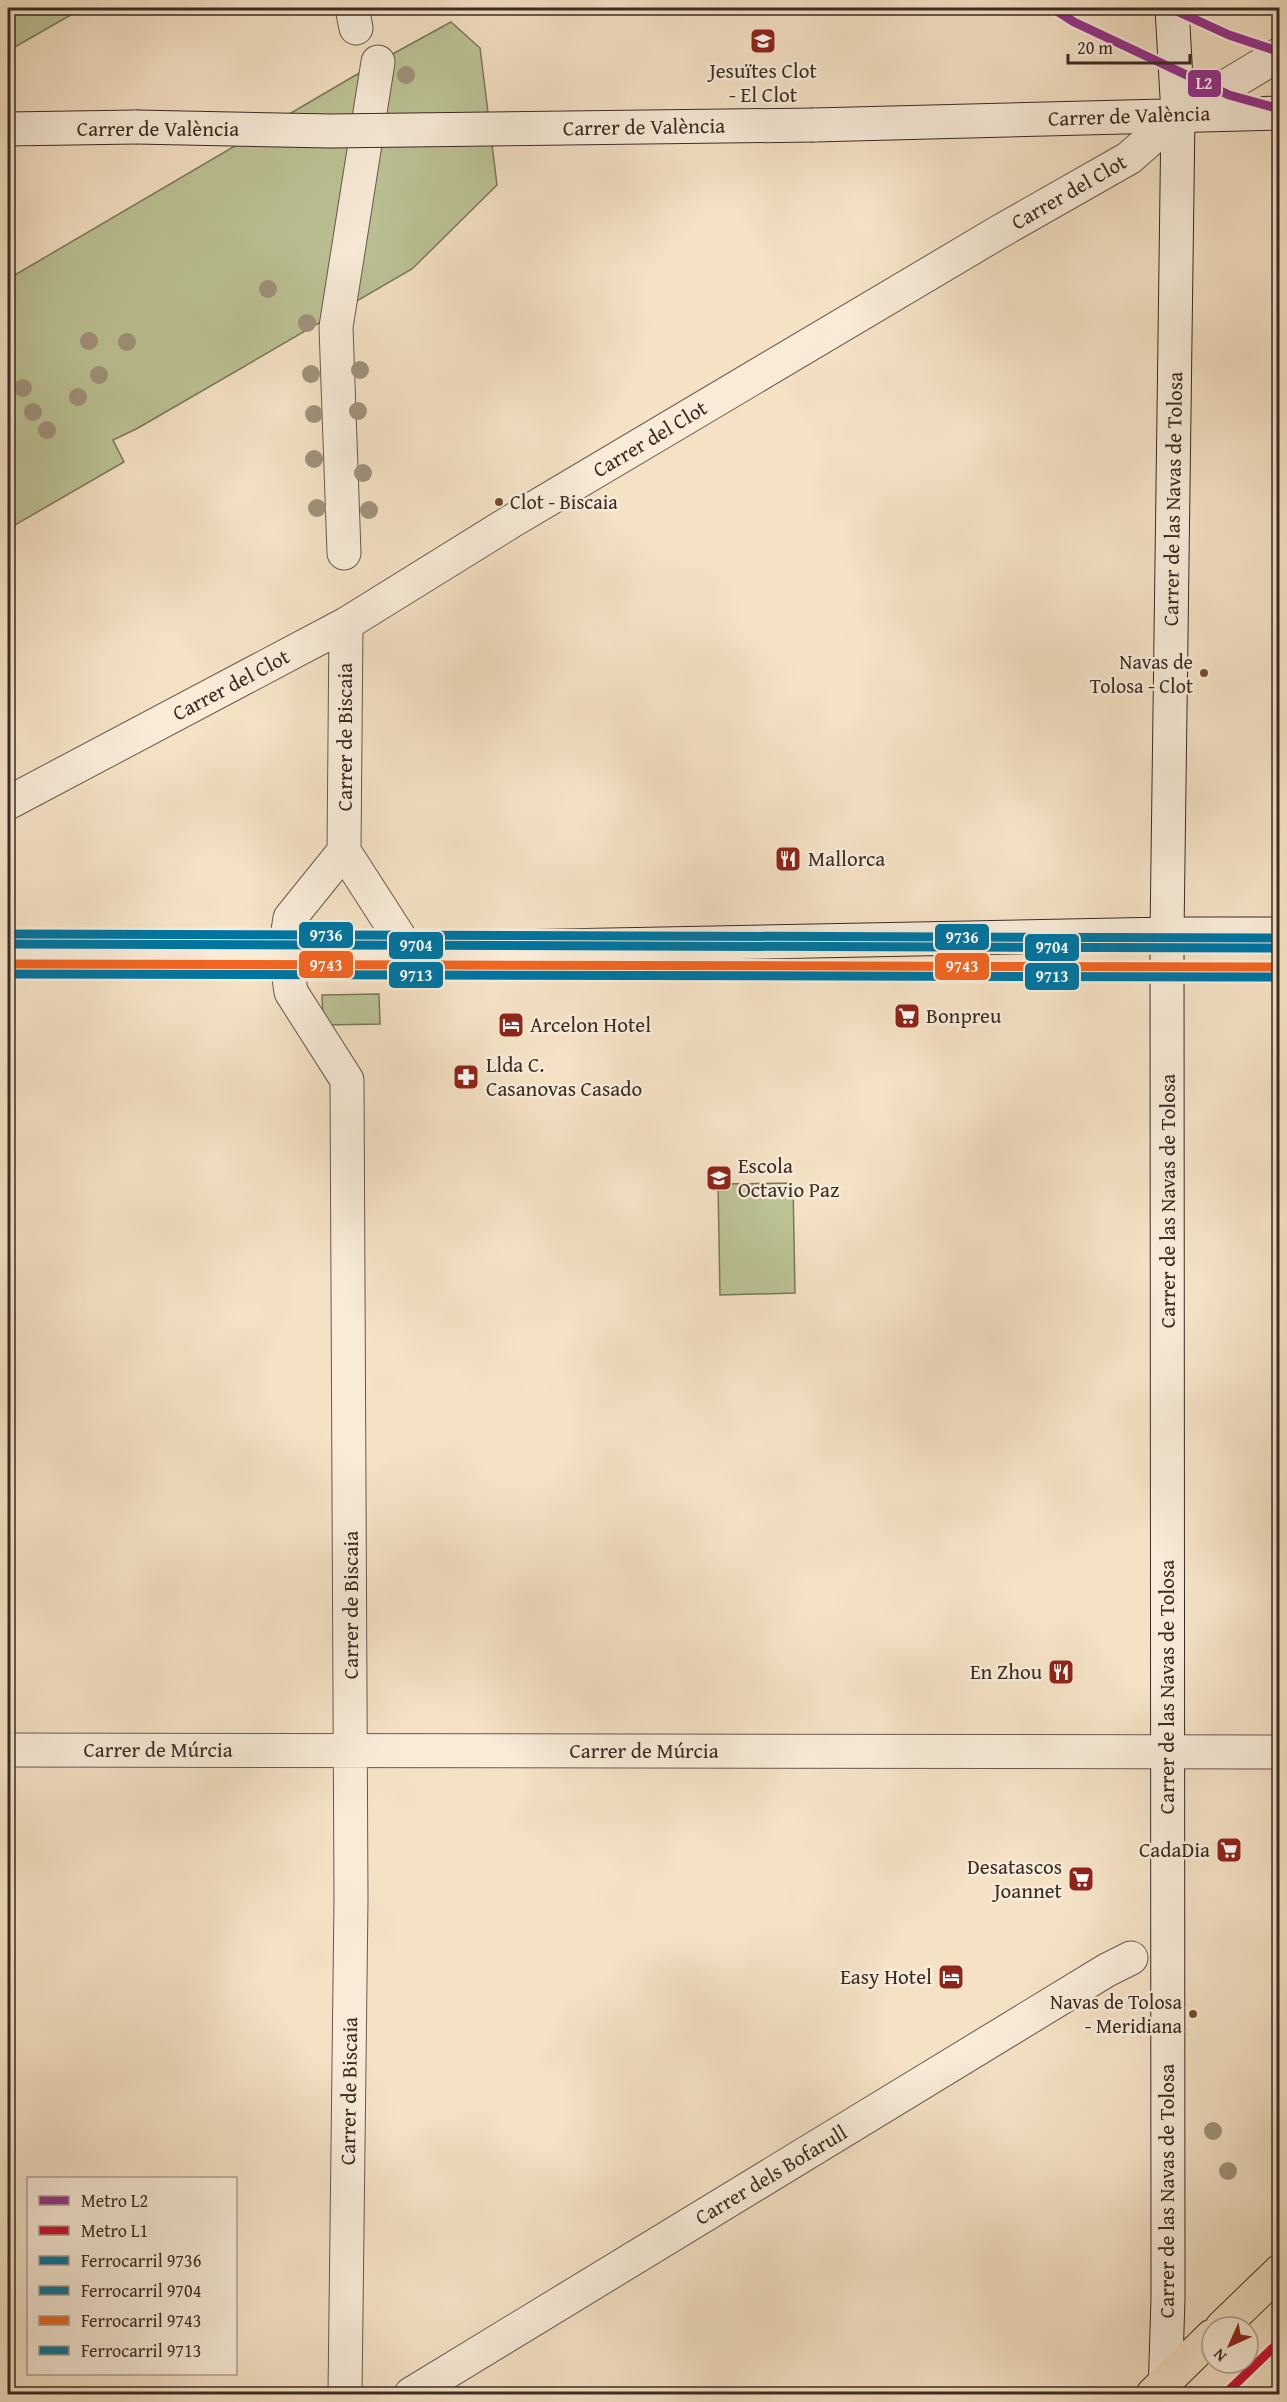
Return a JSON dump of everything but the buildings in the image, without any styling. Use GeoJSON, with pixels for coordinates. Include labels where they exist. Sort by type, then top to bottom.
{"type":"FeatureCollection","features":[{"type":"Feature","properties":{"kind":"main road"},"geometry":{"type":"LineString","coordinates":[[1234,2315],[1280,2271]]}},
{"type":"Feature","properties":{"kind":"main road"},"geometry":{"type":"LineString","coordinates":[[1161,2390],[1200,2349]]}},
{"type":"Feature","properties":{"kind":"street","name":"Carrer de las Navas de Tolosa"},"geometry":{"type":"LineString","coordinates":[[1161,2390],[1167,2298],[1167,934],[1179,115],[1172,8]]}},
{"type":"Feature","properties":{"kind":"street","name":"Carrer del Clot"},"geometry":{"type":"LineString","coordinates":[[8,803],[346,624],[522,515],[1129,158],[1179,115],[1280,54]]}},
{"type":"Feature","properties":{"kind":"street"},"geometry":{"type":"LineString","coordinates":[[344,553],[336,327],[378,62]]}},
{"type":"Feature","properties":{"kind":"street","name":"Carrer de València"},"geometry":{"type":"LineString","coordinates":[[8,129],[136,127],[330,131],[814,125],[976,119],[1132,118],[1280,113]]}},
{"type":"Feature","properties":{"kind":"street","name":"Carrer de Biscaia"},"geometry":{"type":"LineString","coordinates":[[345,2394],[351,1750],[347,1080],[291,992],[285,950],[290,918],[344,851],[346,624]]}},
{"type":"Feature","properties":{"kind":"street"},"geometry":{"type":"LineString","coordinates":[[344,851],[407,949]]}},
{"type":"Feature","properties":{"kind":"street"},"geometry":{"type":"LineString","coordinates":[[8,945],[285,950],[407,949],[1167,934],[1280,934]]}},
{"type":"Feature","properties":{"kind":"street","name":"Carrer de Múrcia"},"geometry":{"type":"LineString","coordinates":[[8,1750],[1280,1752]]}},
{"type":"Feature","properties":{"kind":"street","name":"Carrer dels Bofarull"},"geometry":{"type":"LineString","coordinates":[[411,2394],[1096,1976],[1131,1958]]}},
{"type":"Feature","properties":{"kind":"green space"},"geometry":{"type":"Polygon","coordinates":[[[8,8],[83,8],[8,51],[8,8]]]}},
{"type":"Feature","properties":{"kind":"green space"},"geometry":{"type":"Polygon","coordinates":[[[451,22],[480,48],[497,185],[412,269],[138,428],[113,440],[124,462],[8,529],[8,279],[378,62],[451,22]]]}},
{"type":"Feature","properties":{"kind":"green space"},"geometry":{"type":"Polygon","coordinates":[[[379,994],[380,1024],[323,1025],[322,995],[379,994]]]}},
{"type":"Feature","properties":{"kind":"green space"},"geometry":{"type":"Polygon","coordinates":[[[793,1183],[795,1293],[720,1295],[718,1184],[793,1183]]]}},
{"type":"Feature","properties":{"kind":"metro line","name":"L2"},"geometry":{"type":"LineString","coordinates":[[1052,8],[1074,22],[1229,95],[1280,109]]}},
{"type":"Feature","properties":{"kind":"metro line","name":"L2"},"geometry":{"type":"LineString","coordinates":[[1170,8],[1229,35],[1280,52]]}},
{"type":"Feature","properties":{"kind":"metro line","name":"L1"},"geometry":{"type":"LineString","coordinates":[[1225,2394],[1280,2341]]}},
{"type":"Feature","properties":{"kind":"rail line","name":"9736"},"geometry":{"type":"LineString","coordinates":[[8,934],[1280,938]]}},
{"type":"Feature","properties":{"kind":"rail line","name":"9704"},"geometry":{"type":"LineString","coordinates":[[8,944],[1280,948]]}},
{"type":"Feature","properties":{"kind":"rail line","name":"9743"},"geometry":{"type":"LineString","coordinates":[[8,964],[1280,967]]}},
{"type":"Feature","properties":{"kind":"rail line","name":"9713"},"geometry":{"type":"LineString","coordinates":[[8,974],[1280,977]]}},
{"type":"Feature","properties":{"kind":"place","name":"Jesuïtes Clot - El Clot"},"geometry":{"type":"Point","coordinates":[763,41]}},
{"type":"Feature","properties":{"kind":"place","name":"Clot - Biscaia"},"geometry":{"type":"Point","coordinates":[499,502]}},
{"type":"Feature","properties":{"kind":"place","name":"Navas de Tolosa - Clot"},"geometry":{"type":"Point","coordinates":[1204,673]}},
{"type":"Feature","properties":{"kind":"place","name":"Mallorca"},"geometry":{"type":"Point","coordinates":[788,859]}},
{"type":"Feature","properties":{"kind":"place","name":"Bonpreu"},"geometry":{"type":"Point","coordinates":[907,1016]}},
{"type":"Feature","properties":{"kind":"place","name":"Arcelon Hotel"},"geometry":{"type":"Point","coordinates":[511,1025]}},
{"type":"Feature","properties":{"kind":"place","name":"Llda C. Casanovas Casado"},"geometry":{"type":"Point","coordinates":[466,1077]}},
{"type":"Feature","properties":{"kind":"place","name":"Escola Octavio Paz"},"geometry":{"type":"Point","coordinates":[719,1178]}},
{"type":"Feature","properties":{"kind":"place","name":"En Zhou"},"geometry":{"type":"Point","coordinates":[1061,1672]}},
{"type":"Feature","properties":{"kind":"place","name":"CadaDia"},"geometry":{"type":"Point","coordinates":[1229,1850]}},
{"type":"Feature","properties":{"kind":"place","name":"Desatascos Joannet"},"geometry":{"type":"Point","coordinates":[1081,1879]}},
{"type":"Feature","properties":{"kind":"place","name":"Easy Hotel"},"geometry":{"type":"Point","coordinates":[951,1977]}},
{"type":"Feature","properties":{"kind":"place","name":"Navas de Tolosa - Meridiana"},"geometry":{"type":"Point","coordinates":[1193,2014]}}]}
